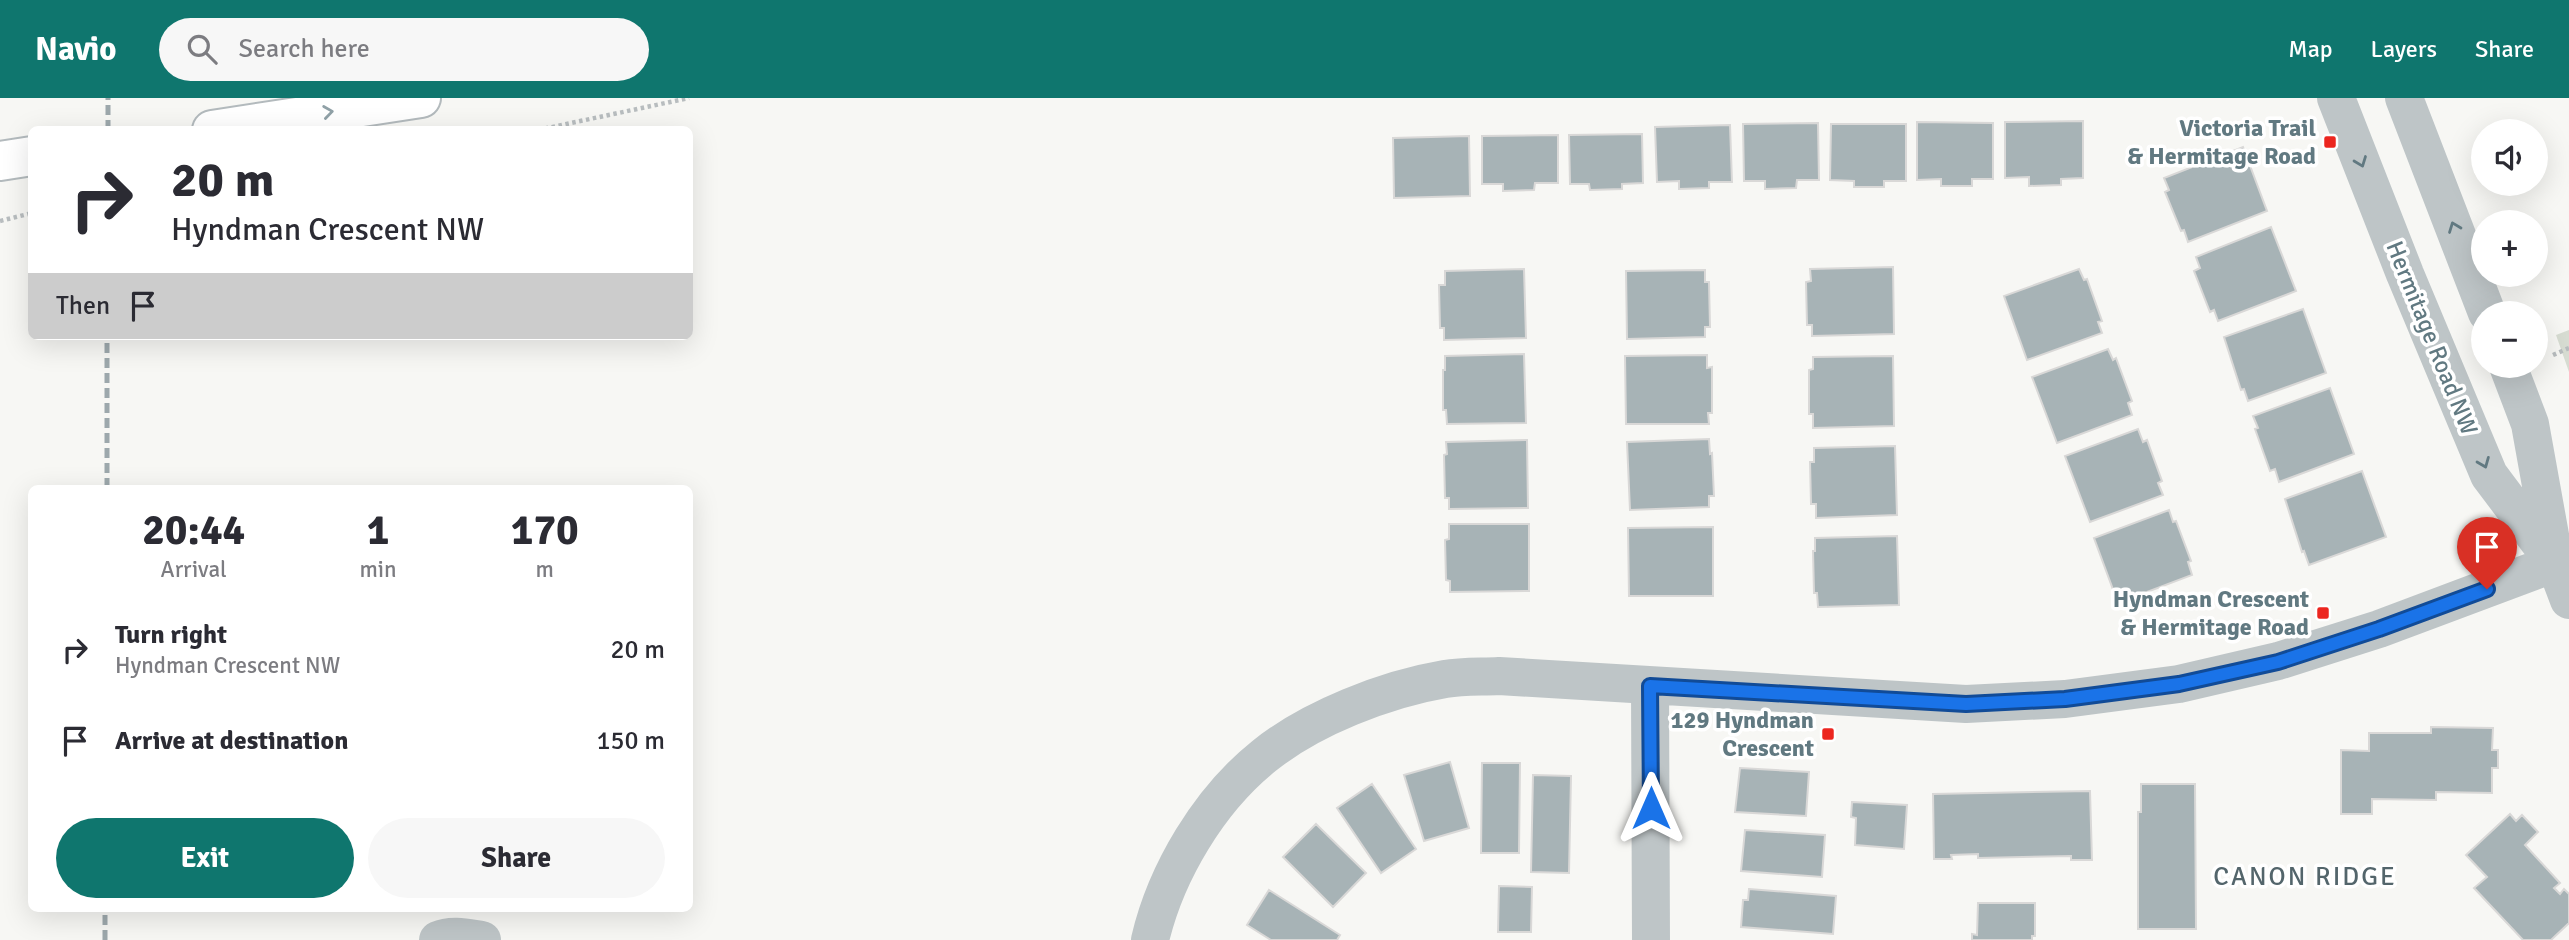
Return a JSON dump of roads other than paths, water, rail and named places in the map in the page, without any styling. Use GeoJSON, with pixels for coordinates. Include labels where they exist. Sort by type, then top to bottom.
{"type":"FeatureCollection","features":[{"type":"Feature","properties":{"kind":"main road"},"geometry":{"type":"LineString","coordinates":[[238,126],[421,98]]}},
{"type":"Feature","properties":{"kind":"main road"},"geometry":{"type":"LineString","coordinates":[[0,161],[28,157]]}},
{"type":"Feature","properties":{"kind":"street","name":"Hermitage Road NW"},"geometry":{"type":"LineString","coordinates":[[2336,98],[2489,475],[2554,563]]}},
{"type":"Feature","properties":{"kind":"street"},"geometry":{"type":"LineString","coordinates":[[2404,98],[2482,301]]}},
{"type":"Feature","properties":{"kind":"street","name":"Hermitage Road NW"},"geometry":{"type":"LineString","coordinates":[[2513,378],[2530,424],[2554,563],[2569,600]]}},
{"type":"Feature","properties":{"kind":"street"},"geometry":{"type":"LineString","coordinates":[[1150,940],[1174,874],[1199,830],[1230,787],[1265,755],[1322,721],[1344,710],[1397,692],[1446,679],[1499,676],[1966,704],[2065,699],[2125,692],[2229,674],[2322,649],[2554,563]]}},
{"type":"Feature","properties":{"kind":"street"},"geometry":{"type":"LineString","coordinates":[[1650,686],[1651,940]]}},
{"type":"Feature","properties":{"kind":"street"},"geometry":{"type":"LineString","coordinates":[[438,940],[444,937],[462,937],[482,940]]}},
{"type":"Feature","properties":{"kind":"railway"},"geometry":{"type":"LineString","coordinates":[[108,98],[108,126]]}},
{"type":"Feature","properties":{"kind":"railway"},"geometry":{"type":"LineString","coordinates":[[107,340],[107,485]]}},
{"type":"Feature","properties":{"kind":"railway"},"geometry":{"type":"LineString","coordinates":[[105,912],[105,940]]}},
{"type":"Feature","properties":{"kind":"place","name":"Victoria Trail & Hermitage Road"},"geometry":{"type":"Point","coordinates":[2330,142]}},
{"type":"Feature","properties":{"kind":"place","name":"Hyndman Crescent & Hermitage Road"},"geometry":{"type":"Point","coordinates":[2323,613]}},
{"type":"Feature","properties":{"kind":"place","name":"129 Hyndman Crescent"},"geometry":{"type":"Point","coordinates":[1828,734]}},
{"type":"Feature","properties":{"kind":"district","name":"CANON RIDGE"},"geometry":{"type":"Point","coordinates":[2305,876]}}]}
